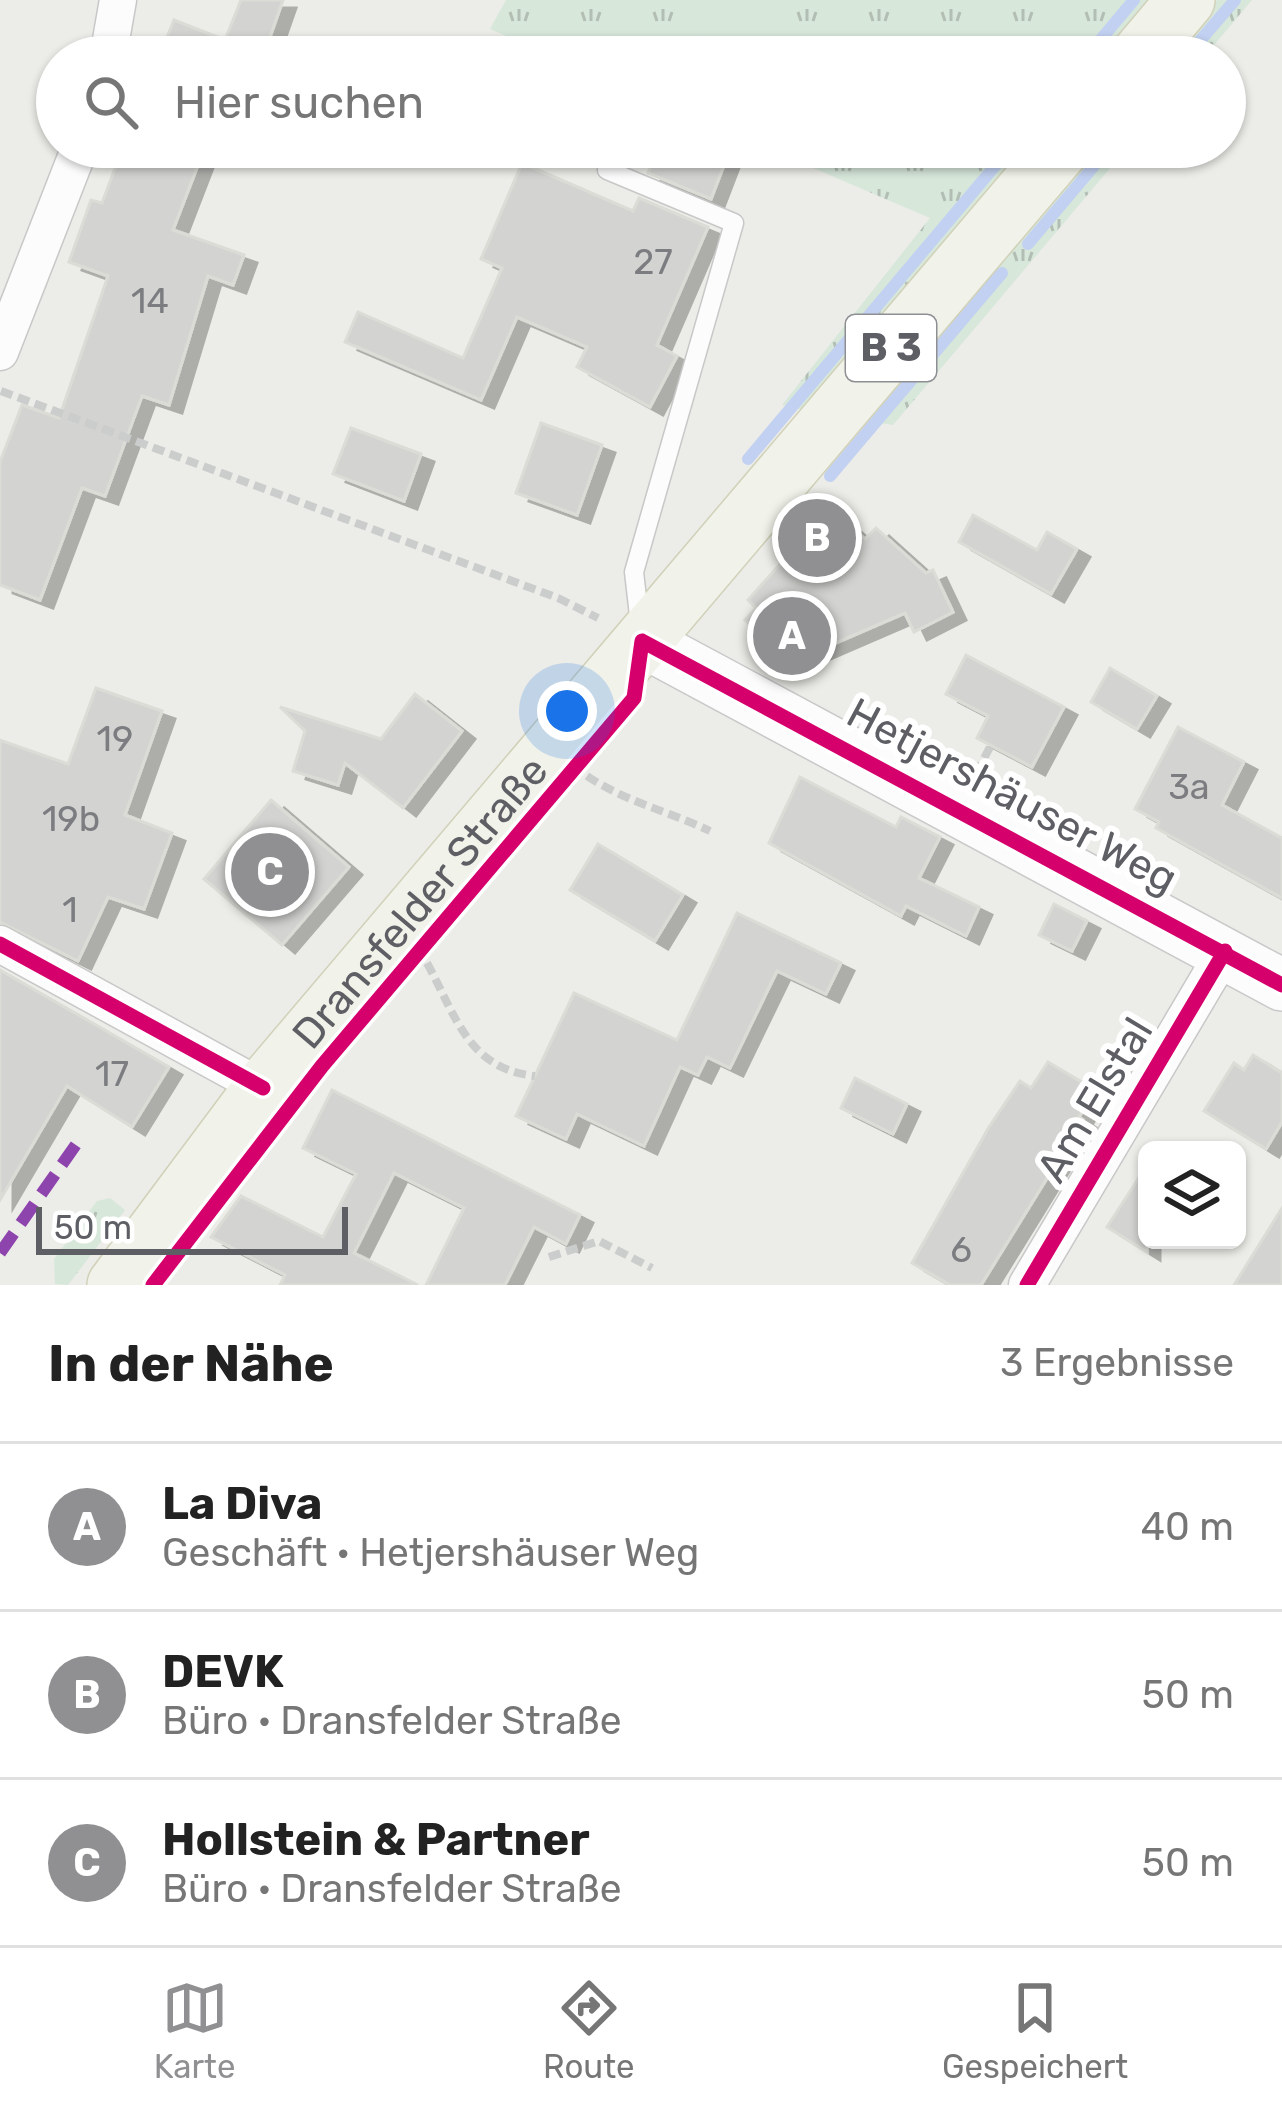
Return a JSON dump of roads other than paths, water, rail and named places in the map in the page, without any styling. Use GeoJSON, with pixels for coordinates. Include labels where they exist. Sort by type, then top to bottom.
{"type":"FeatureCollection","features":[{"type":"Feature","properties":{"kind":"main road"},"geometry":{"type":"LineString","coordinates":[[1156,36],[1186,0]]}},
{"type":"Feature","properties":{"kind":"main road","name":"Dransfelder Straße"},"geometry":{"type":"LineString","coordinates":[[116,1285],[263,1088],[1044,168]]}},
{"type":"Feature","properties":{"kind":"street"},"geometry":{"type":"LineString","coordinates":[[111,36],[118,0]]}},
{"type":"Feature","properties":{"kind":"street"},"geometry":{"type":"LineString","coordinates":[[0,352],[72,168]]}},
{"type":"Feature","properties":{"kind":"street","name":"Hetjershäuser Weg"},"geometry":{"type":"LineString","coordinates":[[642,641],[1282,985]]}},
{"type":"Feature","properties":{"kind":"street"},"geometry":{"type":"LineString","coordinates":[[0,944],[263,1088]]}},
{"type":"Feature","properties":{"kind":"street","name":"Am Elstal"},"geometry":{"type":"LineString","coordinates":[[1027,1285],[1225,951]]}},
{"type":"Feature","properties":{"kind":"lane"},"geometry":{"type":"LineString","coordinates":[[607,170],[734,223],[634,572],[642,641]]}},
{"type":"Feature","properties":{"kind":"waterway"},"geometry":{"type":"LineString","coordinates":[[1104,36],[1134,0]]}},
{"type":"Feature","properties":{"kind":"waterway"},"geometry":{"type":"LineString","coordinates":[[1204,36],[1235,0]]}},
{"type":"Feature","properties":{"kind":"waterway"},"geometry":{"type":"LineString","coordinates":[[748,459],[993,168]]}},
{"type":"Feature","properties":{"kind":"waterway"},"geometry":{"type":"LineString","coordinates":[[1028,244],[1092,168]]}},
{"type":"Feature","properties":{"kind":"waterway"},"geometry":{"type":"LineString","coordinates":[[830,476],[1002,273]]}},
{"type":"Feature","properties":{"kind":"place","name":"DEVK"},"geometry":{"type":"Point","coordinates":[817,538]}},
{"type":"Feature","properties":{"kind":"place","name":"La Diva"},"geometry":{"type":"Point","coordinates":[792,636]}},
{"type":"Feature","properties":{"kind":"place","name":"Hollstein & Partner"},"geometry":{"type":"Point","coordinates":[270,872]}}]}
